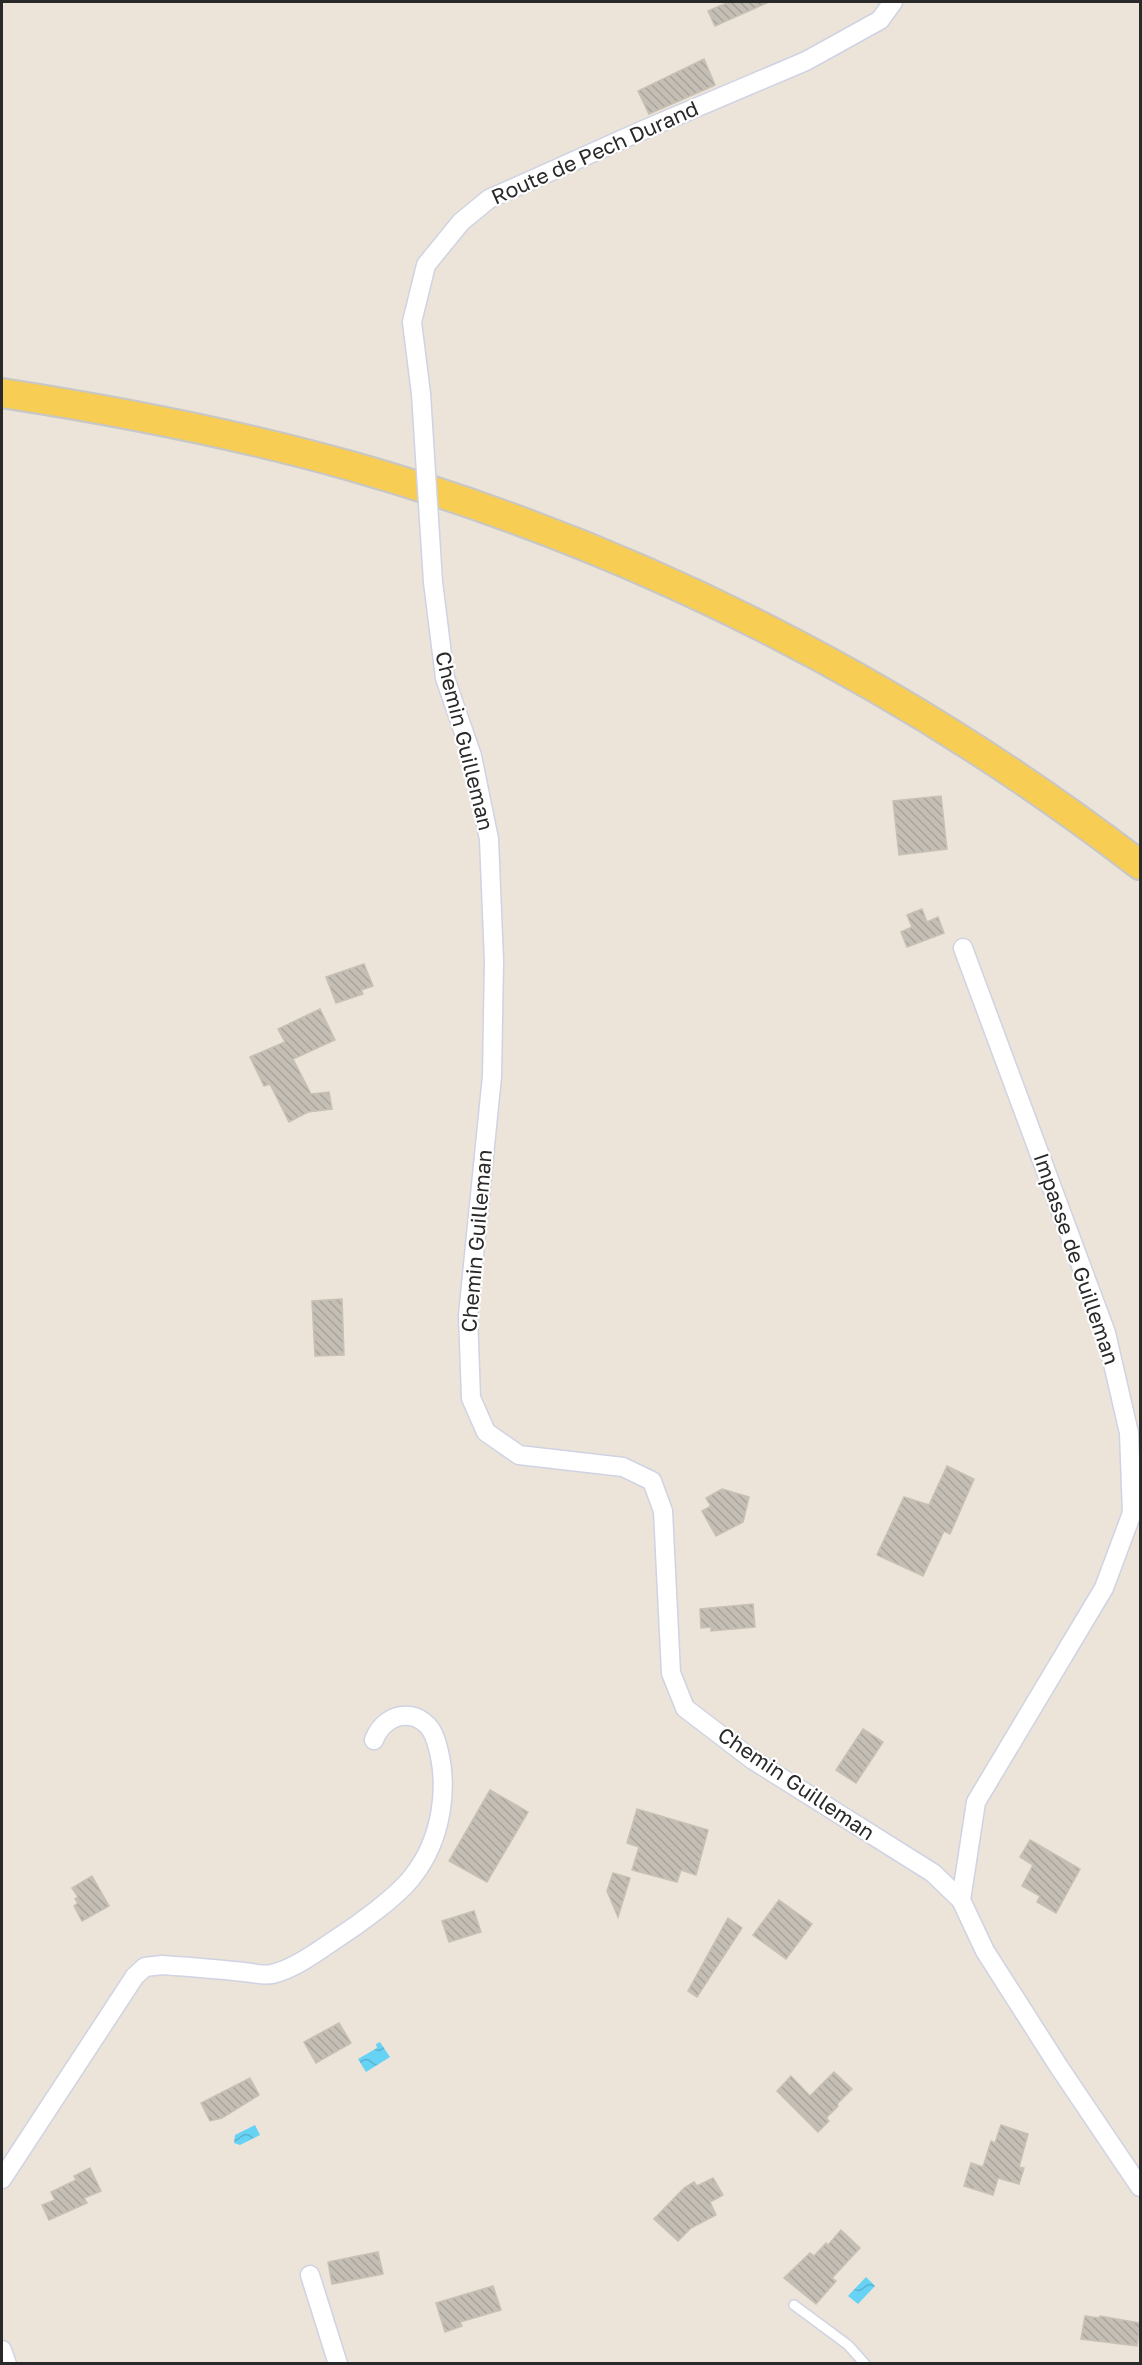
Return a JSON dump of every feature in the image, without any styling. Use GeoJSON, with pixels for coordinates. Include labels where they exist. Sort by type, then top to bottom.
{"type":"FeatureCollection","features":[{"type":"Feature","properties":{"kind":"main road"},"geometry":{"type":"LineString","coordinates":[[2,393],[192,427],[351,466],[485,510],[625,562],[772,629],[918,711],[1060,803],[1140,865]]}},
{"type":"Feature","properties":{"kind":"street","name":"Route de Pech Durand"},"geometry":{"type":"LineString","coordinates":[[433,582],[420,394],[412,322],[426,265],[461,222],[489,199],[640,130],[806,62],[880,20],[893,2]]}},
{"type":"Feature","properties":{"kind":"street","name":"Chemin Guilleman"},"geometry":{"type":"LineString","coordinates":[[433,582],[445,678],[472,756],[489,839],[494,961],[492,1076],[468,1314],[471,1398],[486,1432],[519,1455],[623,1467],[652,1481],[663,1511],[671,1673],[685,1708],[753,1760],[933,1873],[961,1900],[985,1950],[1140,2187]]}},
{"type":"Feature","properties":{"kind":"street","name":"Impasse de Guilleman"},"geometry":{"type":"LineString","coordinates":[[961,1900],[976,1802],[1104,1588],[1132,1512],[1129,1433],[1106,1333],[963,948]]}},
{"type":"Feature","properties":{"kind":"street"},"geometry":{"type":"LineString","coordinates":[[2,2179],[135,1976],[145,1967],[162,1965],[271,1974],[311,1956],[353,1928],[412,1877],[432,1847],[439,1820],[444,1781],[440,1753],[433,1730],[426,1722],[411,1715],[390,1719],[378,1728],[374,1740]]}},
{"type":"Feature","properties":{"kind":"street"},"geometry":{"type":"LineString","coordinates":[[310,2275],[338,2364]]}},
{"type":"Feature","properties":{"kind":"street"},"geometry":{"type":"LineString","coordinates":[[2,2350],[7,2364]]}},
{"type":"Feature","properties":{"kind":"lane"},"geometry":{"type":"LineString","coordinates":[[794,2305],[848,2345],[865,2364]]}},
{"type":"Feature","properties":{"kind":"water"},"geometry":{"type":"Polygon","coordinates":[[[380,2042],[390,2057],[366,2072],[358,2059],[377,2048],[376,2044],[380,2042]]]}},
{"type":"Feature","properties":{"kind":"water"},"geometry":{"type":"Polygon","coordinates":[[[255,2125],[260,2135],[240,2145],[234,2143],[235,2135],[255,2125]]]}},
{"type":"Feature","properties":{"kind":"water"},"geometry":{"type":"Polygon","coordinates":[[[866,2277],[875,2286],[858,2304],[848,2296],[866,2277]]]}},
{"type":"Feature","properties":{"kind":"building"},"geometry":{"type":"Polygon","coordinates":[[[729,2],[769,2],[715,26],[708,11],[729,2]]]}},
{"type":"Feature","properties":{"kind":"building"},"geometry":{"type":"Polygon","coordinates":[[[704,59],[715,85],[649,114],[638,91],[704,59]]]}},
{"type":"Feature","properties":{"kind":"building"},"geometry":{"type":"Polygon","coordinates":[[[941,796],[947,849],[899,855],[893,801],[941,796]]]}},
{"type":"Feature","properties":{"kind":"building"},"geometry":{"type":"Polygon","coordinates":[[[922,909],[927,922],[938,917],[944,933],[907,947],[901,932],[912,927],[907,915],[922,909]]]}},
{"type":"Feature","properties":{"kind":"building"},"geometry":{"type":"Polygon","coordinates":[[[364,964],[373,986],[361,990],[363,994],[336,1003],[326,977],[364,964]]]}},
{"type":"Feature","properties":{"kind":"building"},"geometry":{"type":"Polygon","coordinates":[[[320,1009],[335,1040],[293,1059],[311,1094],[329,1092],[332,1109],[308,1112],[289,1122],[270,1084],[264,1086],[250,1057],[285,1042],[278,1029],[320,1009]]]}},
{"type":"Feature","properties":{"kind":"building"},"geometry":{"type":"Polygon","coordinates":[[[342,1299],[344,1355],[315,1356],[312,1301],[342,1299]]]}},
{"type":"Feature","properties":{"kind":"building"},"geometry":{"type":"Polygon","coordinates":[[[947,1466],[974,1479],[950,1534],[944,1531],[923,1576],[877,1555],[904,1497],[929,1505],[947,1466]]]}},
{"type":"Feature","properties":{"kind":"building"},"geometry":{"type":"Polygon","coordinates":[[[722,1489],[749,1497],[743,1522],[716,1536],[702,1511],[711,1506],[706,1498],[722,1489]]]}},
{"type":"Feature","properties":{"kind":"building"},"geometry":{"type":"Polygon","coordinates":[[[753,1604],[755,1627],[711,1631],[711,1627],[701,1628],[700,1609],[753,1604]]]}},
{"type":"Feature","properties":{"kind":"building"},"geometry":{"type":"Polygon","coordinates":[[[863,1729],[883,1742],[856,1783],[836,1770],[863,1729]]]}},
{"type":"Feature","properties":{"kind":"building"},"geometry":{"type":"Polygon","coordinates":[[[490,1790],[528,1812],[487,1882],[449,1861],[490,1790]]]}},
{"type":"Feature","properties":{"kind":"building"},"geometry":{"type":"Polygon","coordinates":[[[637,1809],[708,1830],[696,1875],[681,1870],[677,1882],[632,1870],[639,1847],[627,1843],[637,1809]]]}},
{"type":"Feature","properties":{"kind":"building"},"geometry":{"type":"Polygon","coordinates":[[[1030,1840],[1080,1869],[1056,1913],[1037,1902],[1040,1896],[1022,1886],[1033,1865],[1020,1857],[1030,1840]]]}},
{"type":"Feature","properties":{"kind":"building"},"geometry":{"type":"Polygon","coordinates":[[[613,1873],[630,1878],[618,1917],[607,1891],[613,1873]]]}},
{"type":"Feature","properties":{"kind":"building"},"geometry":{"type":"Polygon","coordinates":[[[92,1876],[109,1906],[82,1921],[74,1906],[78,1903],[75,1899],[78,1897],[72,1888],[92,1876]]]}},
{"type":"Feature","properties":{"kind":"building"},"geometry":{"type":"Polygon","coordinates":[[[779,1900],[812,1924],[786,1959],[753,1935],[779,1900]]]}},
{"type":"Feature","properties":{"kind":"building"},"geometry":{"type":"Polygon","coordinates":[[[474,1911],[481,1932],[449,1942],[442,1921],[474,1911]]]}},
{"type":"Feature","properties":{"kind":"building"},"geometry":{"type":"Polygon","coordinates":[[[728,1918],[742,1928],[697,1997],[688,1991],[728,1918]]]}},
{"type":"Feature","properties":{"kind":"building"},"geometry":{"type":"Polygon","coordinates":[[[339,2023],[351,2043],[316,2063],[304,2042],[339,2023]]]}},
{"type":"Feature","properties":{"kind":"building"},"geometry":{"type":"Polygon","coordinates":[[[834,2072],[852,2089],[837,2104],[838,2106],[826,2118],[829,2121],[818,2132],[777,2091],[791,2076],[810,2096],[834,2072]]]}},
{"type":"Feature","properties":{"kind":"building"},"geometry":{"type":"Polygon","coordinates":[[[250,2078],[259,2095],[222,2118],[210,2121],[201,2103],[250,2078]]]}},
{"type":"Feature","properties":{"kind":"building"},"geometry":{"type":"Polygon","coordinates":[[[1001,2125],[1028,2134],[1019,2167],[1024,2168],[1019,2184],[998,2178],[993,2195],[964,2186],[971,2163],[983,2167],[991,2141],[995,2143],[1001,2125]]]}},
{"type":"Feature","properties":{"kind":"building"},"geometry":{"type":"Polygon","coordinates":[[[90,2168],[101,2191],[84,2198],[87,2203],[49,2220],[42,2205],[55,2200],[51,2192],[76,2180],[74,2176],[90,2168]]]}},
{"type":"Feature","properties":{"kind":"building"},"geometry":{"type":"Polygon","coordinates":[[[713,2178],[723,2195],[710,2202],[716,2215],[691,2228],[678,2241],[654,2219],[684,2188],[694,2182],[697,2186],[713,2178]]]}},
{"type":"Feature","properties":{"kind":"building"},"geometry":{"type":"Polygon","coordinates":[[[841,2230],[860,2248],[832,2278],[836,2281],[816,2304],[784,2278],[810,2253],[814,2256],[826,2243],[828,2245],[841,2230]]]}},
{"type":"Feature","properties":{"kind":"building"},"geometry":{"type":"Polygon","coordinates":[[[378,2252],[383,2274],[332,2284],[328,2262],[378,2252]]]}},
{"type":"Feature","properties":{"kind":"building"},"geometry":{"type":"Polygon","coordinates":[[[493,2286],[501,2310],[460,2322],[462,2326],[445,2332],[436,2303],[493,2286]]]}},
{"type":"Feature","properties":{"kind":"building"},"geometry":{"type":"Polygon","coordinates":[[[1085,2316],[1099,2318],[1100,2316],[1140,2323],[1137,2346],[1081,2339],[1085,2316]]]}}]}
